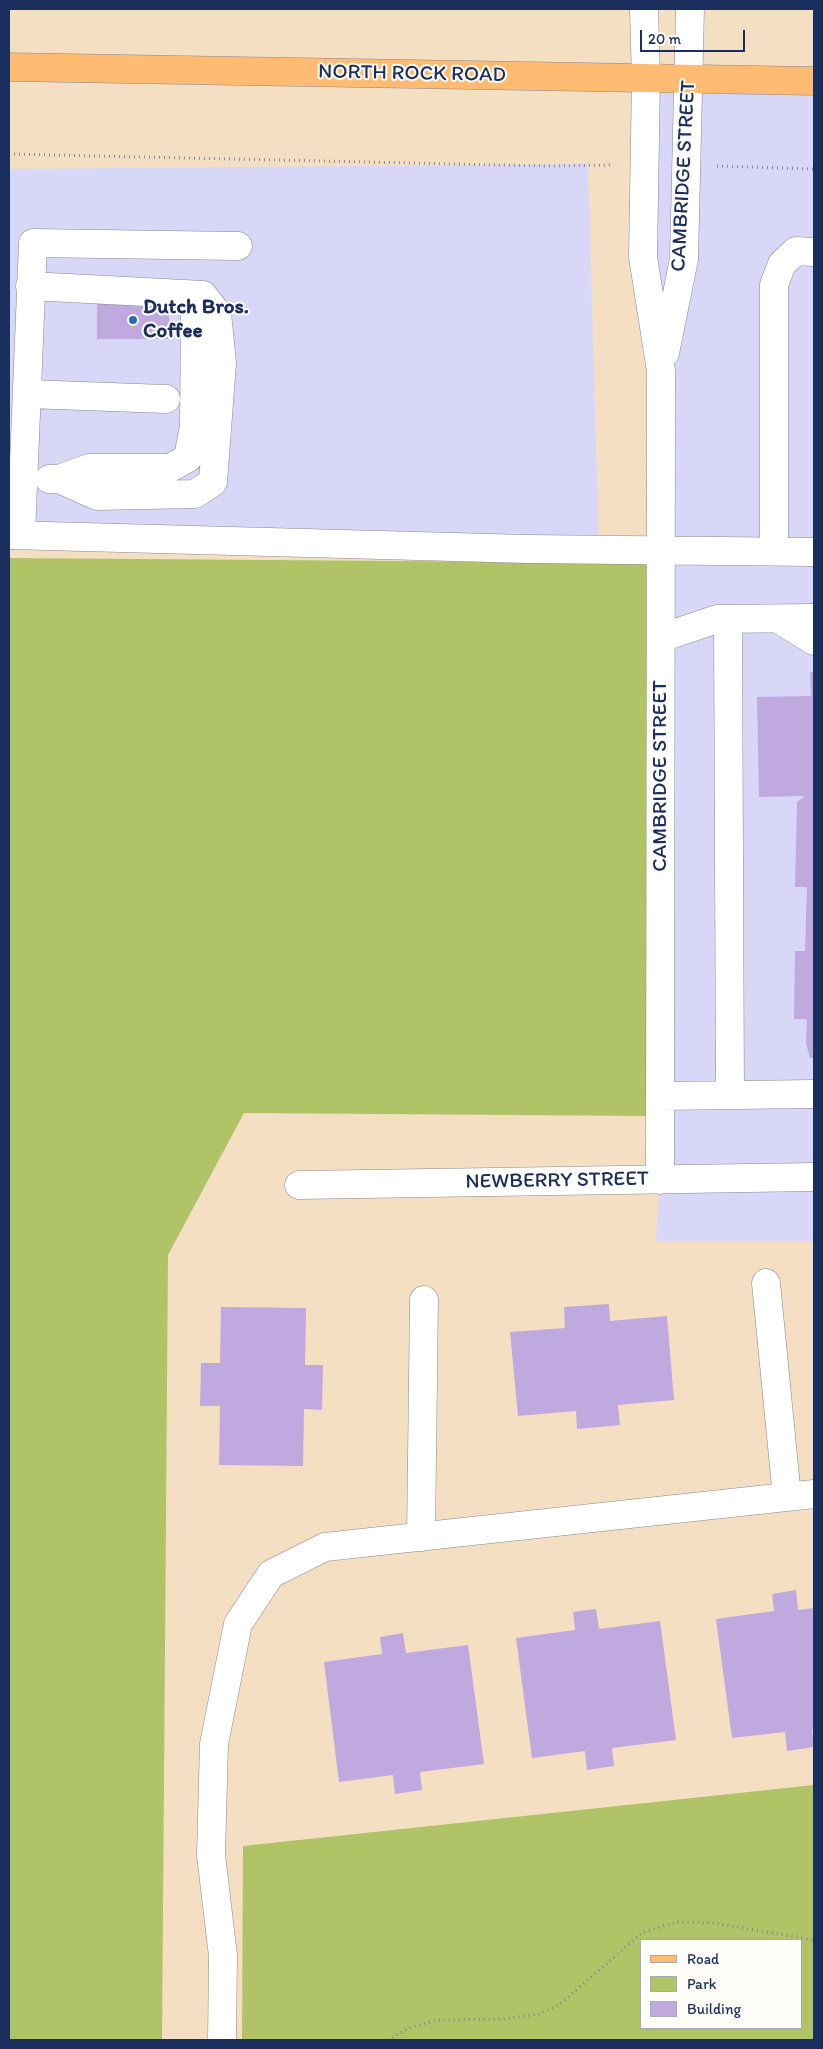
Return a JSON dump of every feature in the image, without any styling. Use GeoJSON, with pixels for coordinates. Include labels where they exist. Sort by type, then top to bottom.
{"type":"FeatureCollection","features":[{"type":"Feature","properties":{"kind":"main road","name":"NORTH ROCK ROAD"},"geometry":{"type":"LineString","coordinates":[[9,67],[814,81]]}},
{"type":"Feature","properties":{"kind":"street","name":"CAMBRIDGE STREET"},"geometry":{"type":"LineString","coordinates":[[644,9],[646,78],[644,257],[661,372],[660,1180]]}},
{"type":"Feature","properties":{"kind":"street","name":"CAMBRIDGE STREET"},"geometry":{"type":"LineString","coordinates":[[661,372],[684,259],[690,9]]}},
{"type":"Feature","properties":{"kind":"street"},"geometry":{"type":"LineString","coordinates":[[238,246],[33,243],[22,478],[15,535],[528,549],[814,552]]}},
{"type":"Feature","properties":{"kind":"street"},"geometry":{"type":"LineString","coordinates":[[774,551],[774,285],[782,264],[796,251],[814,252]]}},
{"type":"Feature","properties":{"kind":"street"},"geometry":{"type":"LineString","coordinates":[[22,478],[59,479],[88,468],[170,468],[188,458],[194,426],[195,316],[203,295],[30,286]]}},
{"type":"Feature","properties":{"kind":"street"},"geometry":{"type":"LineString","coordinates":[[26,394],[166,399]]}},
{"type":"Feature","properties":{"kind":"street"},"geometry":{"type":"LineString","coordinates":[[661,638],[717,619],[780,620],[814,618]]}},
{"type":"Feature","properties":{"kind":"street"},"geometry":{"type":"LineString","coordinates":[[728,620],[730,1095]]}},
{"type":"Feature","properties":{"kind":"street"},"geometry":{"type":"LineString","coordinates":[[780,620],[814,641]]}},
{"type":"Feature","properties":{"kind":"street"},"geometry":{"type":"LineString","coordinates":[[660,1096],[814,1094]]}},
{"type":"Feature","properties":{"kind":"street","name":"NEWBERRY STREET"},"geometry":{"type":"LineString","coordinates":[[299,1185],[814,1178]]}},
{"type":"Feature","properties":{"kind":"street"},"geometry":{"type":"LineString","coordinates":[[766,1283],[787,1497]]}},
{"type":"Feature","properties":{"kind":"street"},"geometry":{"type":"LineString","coordinates":[[421,1537],[424,1300]]}},
{"type":"Feature","properties":{"kind":"street"},"geometry":{"type":"LineString","coordinates":[[222,2040],[224,1956],[211,1855],[214,1744],[238,1624],[271,1574],[325,1547],[814,1494]]}},
{"type":"Feature","properties":{"kind":"path"},"geometry":{"type":"LineString","coordinates":[[9,154],[536,166],[588,164]]}},
{"type":"Feature","properties":{"kind":"path"},"geometry":{"type":"LineString","coordinates":[[730,166],[814,169]]}},
{"type":"Feature","properties":{"kind":"path"},"geometry":{"type":"LineString","coordinates":[[388,2040],[409,2028],[437,2020],[504,2019],[539,2014],[559,2006],[643,1932],[677,1922],[714,1923],[814,1940]]}},
{"type":"Feature","properties":{"kind":"shaded area"},"geometry":{"type":"Polygon","coordinates":[[[646,78],[814,81],[814,1241],[656,1241],[660,1180],[646,78]]]}},
{"type":"Feature","properties":{"kind":"shaded area"},"geometry":{"type":"Polygon","coordinates":[[[588,164],[599,550],[9,550],[9,169],[588,164]]]}},
{"type":"Feature","properties":{"kind":"green space"},"geometry":{"type":"Polygon","coordinates":[[[9,558],[652,563],[647,1116],[244,1113],[168,1255],[162,2040],[9,2040],[9,558]]]}},
{"type":"Feature","properties":{"kind":"green space"},"geometry":{"type":"Polygon","coordinates":[[[814,1785],[814,2040],[242,2040],[243,1846],[814,1785]]]}},
{"type":"Feature","properties":{"kind":"building","name":"Dutch Bros. Coffee"},"geometry":{"type":"Polygon","coordinates":[[[97,289],[169,301],[169,339],[97,339],[97,289]]]}},
{"type":"Feature","properties":{"kind":"building"},"geometry":{"type":"Polygon","coordinates":[[[810,672],[814,672],[814,1058],[810,1058],[806,1043],[807,1019],[794,1019],[795,951],[805,951],[807,887],[795,887],[797,802],[805,796],[759,797],[757,697],[811,696],[810,672]]]}},
{"type":"Feature","properties":{"kind":"building"},"geometry":{"type":"Polygon","coordinates":[[[609,1304],[610,1321],[667,1316],[674,1400],[618,1405],[620,1425],[577,1429],[576,1411],[518,1416],[510,1332],[565,1328],[564,1307],[609,1304]]]}},
{"type":"Feature","properties":{"kind":"building"},"geometry":{"type":"Polygon","coordinates":[[[221,1307],[306,1308],[305,1365],[323,1365],[322,1410],[304,1409],[303,1466],[219,1465],[220,1406],[200,1406],[201,1363],[220,1363],[221,1307]]]}},
{"type":"Feature","properties":{"kind":"building"},"geometry":{"type":"Polygon","coordinates":[[[796,1590],[798,1610],[814,1608],[814,1729],[812,1729],[814,1747],[787,1751],[785,1732],[732,1738],[716,1619],[774,1611],[772,1594],[796,1590]]]}},
{"type":"Feature","properties":{"kind":"building"},"geometry":{"type":"Polygon","coordinates":[[[596,1609],[599,1629],[660,1621],[676,1740],[612,1748],[614,1766],[587,1770],[585,1751],[532,1758],[516,1638],[575,1630],[573,1612],[596,1609]]]}},
{"type":"Feature","properties":{"kind":"building"},"geometry":{"type":"Polygon","coordinates":[[[403,1633],[406,1653],[468,1645],[484,1764],[420,1772],[422,1790],[395,1794],[393,1775],[339,1782],[324,1662],[382,1654],[380,1637],[403,1633]]]}},
{"type":"Feature","properties":{"kind":"place","name":"Dutch Bros. Coffee"},"geometry":{"type":"Point","coordinates":[133,320]}}]}
